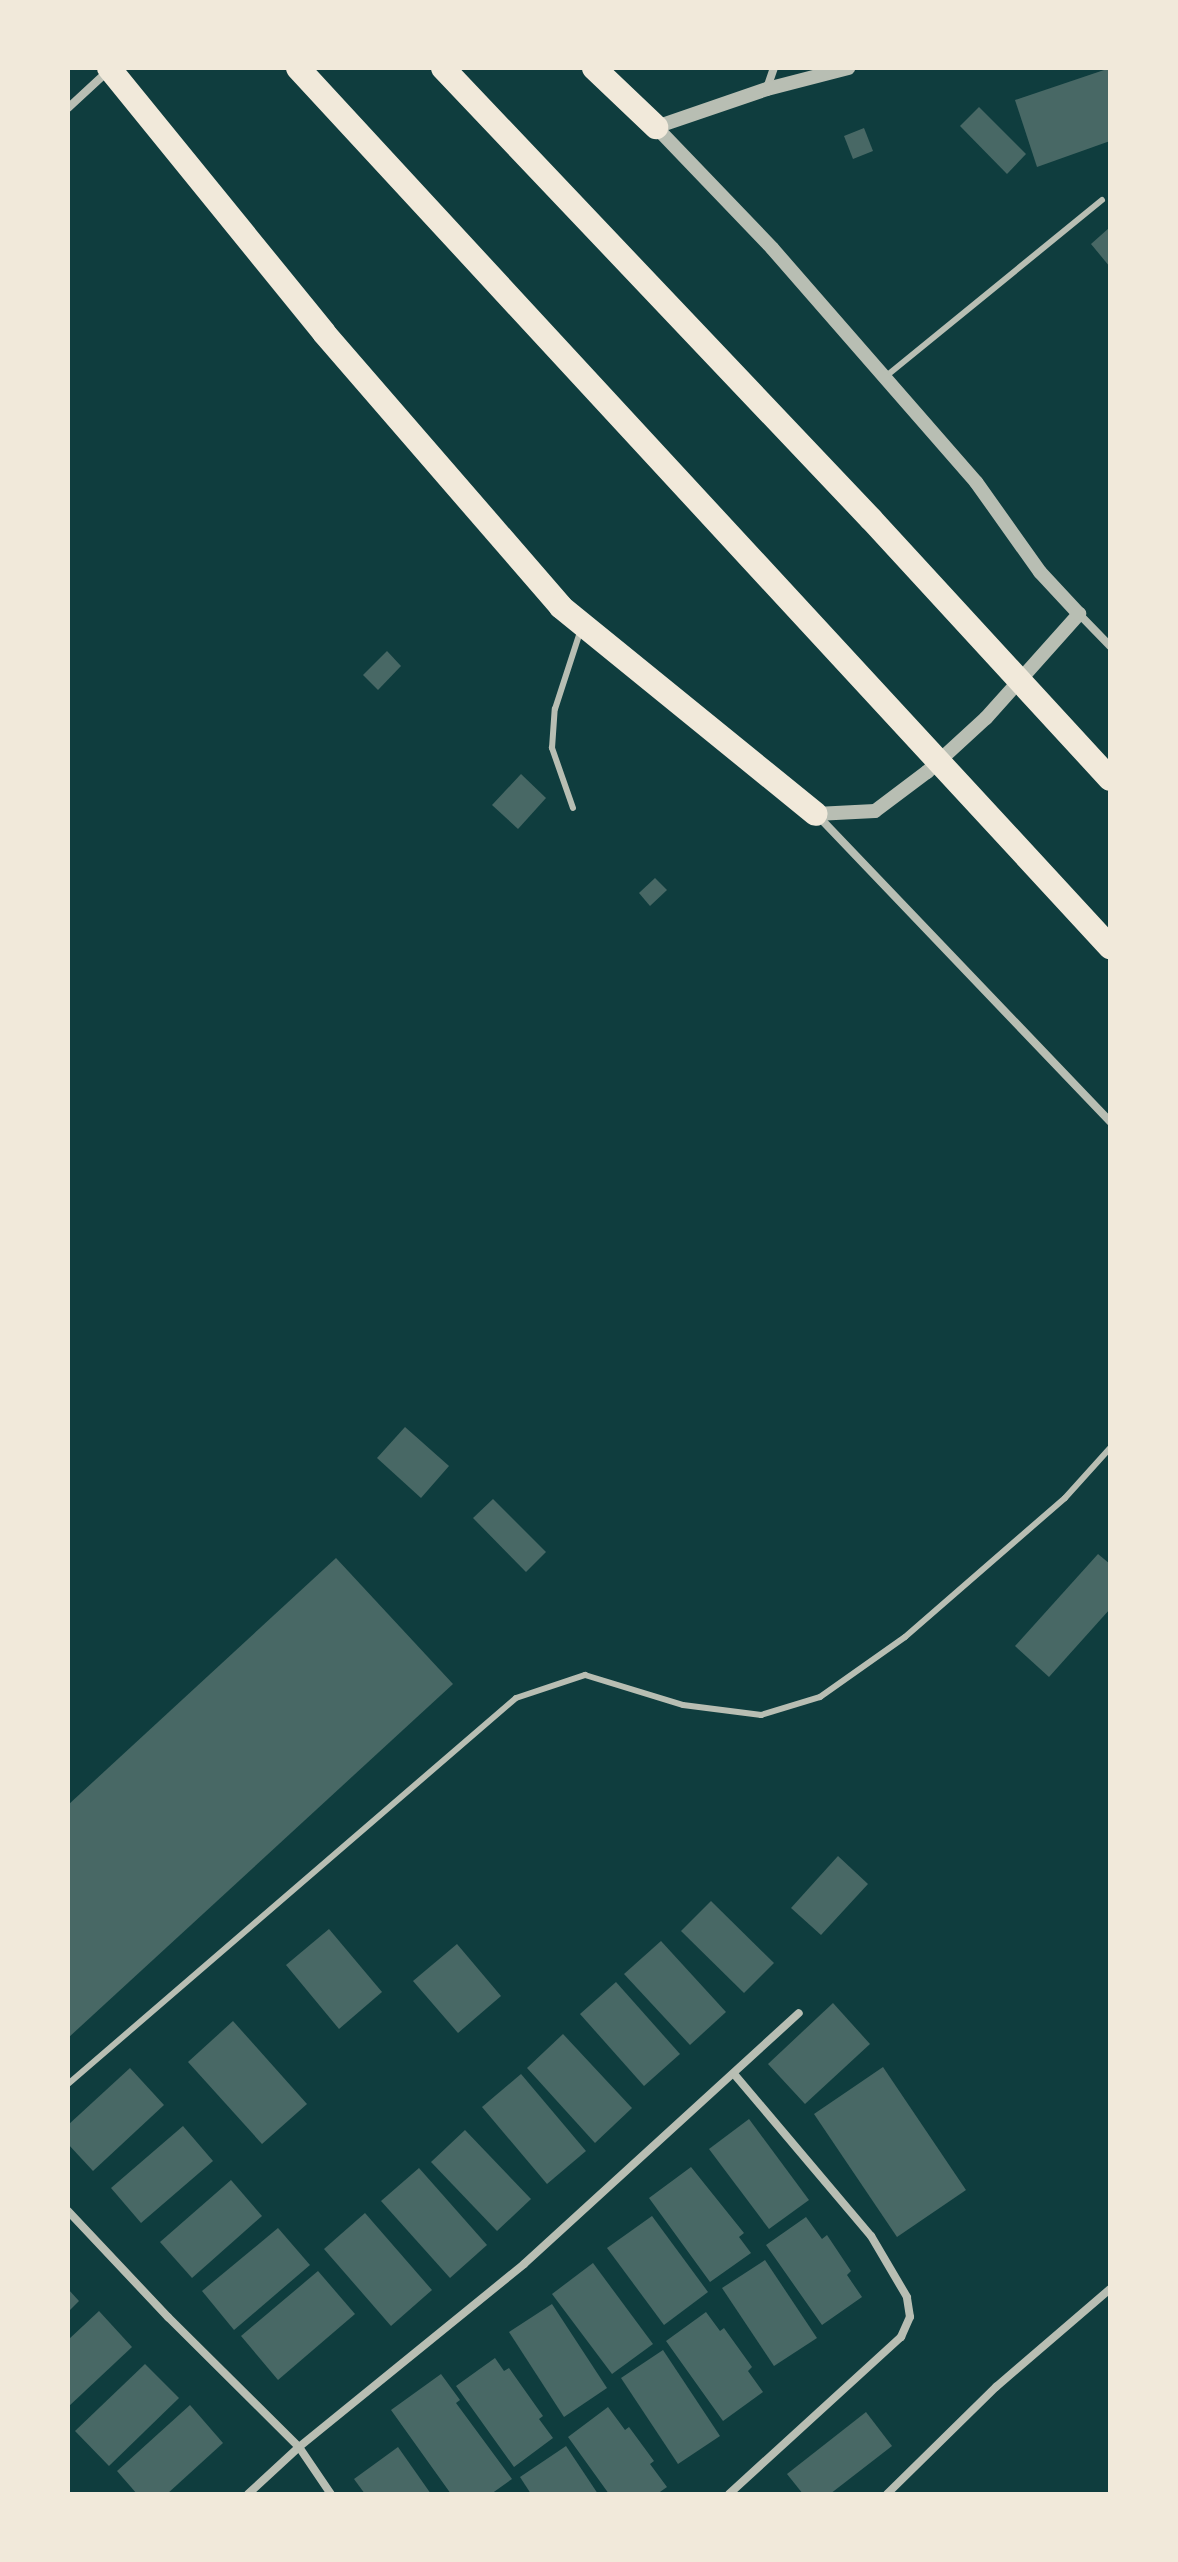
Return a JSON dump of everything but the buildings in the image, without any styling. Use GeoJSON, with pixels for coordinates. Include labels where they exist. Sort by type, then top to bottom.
{"type":"FeatureCollection","features":[{"type":"Feature","properties":{"kind":"highway"},"geometry":{"type":"LineString","coordinates":[[298,68],[1110,947]]}},
{"type":"Feature","properties":{"kind":"highway"},"geometry":{"type":"LineString","coordinates":[[443,68],[871,519],[1110,779]]}},
{"type":"Feature","properties":{"kind":"highway"},"geometry":{"type":"LineString","coordinates":[[594,68],[656,127]]}},
{"type":"Feature","properties":{"kind":"highway"},"geometry":{"type":"LineString","coordinates":[[109,69],[334,345],[561,607],[816,814]]}},
{"type":"Feature","properties":{"kind":"street"},"geometry":{"type":"LineString","coordinates":[[767,89],[774,68]]}},
{"type":"Feature","properties":{"kind":"street"},"geometry":{"type":"LineString","coordinates":[[848,68],[767,89],[656,127],[772,248],[885,377],[976,482],[1040,572],[1110,646]]}},
{"type":"Feature","properties":{"kind":"street"},"geometry":{"type":"LineString","coordinates":[[68,108],[109,69]]}},
{"type":"Feature","properties":{"kind":"street"},"geometry":{"type":"LineString","coordinates":[[816,814],[875,811],[927,772],[986,718],[1079,614]]}},
{"type":"Feature","properties":{"kind":"street"},"geometry":{"type":"LineString","coordinates":[[816,814],[1110,1122]]}},
{"type":"Feature","properties":{"kind":"street"},"geometry":{"type":"LineString","coordinates":[[248,2494],[299,2447],[524,2264],[799,2013]]}},
{"type":"Feature","properties":{"kind":"street"},"geometry":{"type":"LineString","coordinates":[[729,2494],[901,2337],[910,2317],[907,2297],[871,2236],[734,2074]]}},
{"type":"Feature","properties":{"kind":"street"},"geometry":{"type":"LineString","coordinates":[[68,2211],[168,2317],[299,2447],[331,2494]]}},
{"type":"Feature","properties":{"kind":"street"},"geometry":{"type":"LineString","coordinates":[[887,2494],[996,2387],[1110,2289]]}},
{"type":"Feature","properties":{"kind":"lane"},"geometry":{"type":"LineString","coordinates":[[885,377],[1102,200]]}},
{"type":"Feature","properties":{"kind":"lane"},"geometry":{"type":"LineString","coordinates":[[573,808],[552,748],[555,709],[583,625]]}},
{"type":"Feature","properties":{"kind":"lane"},"geometry":{"type":"LineString","coordinates":[[68,2084],[516,1698],[585,1675],[683,1705],[761,1715],[820,1697],[916,1628],[1065,1498],[1110,1448]]}}]}
